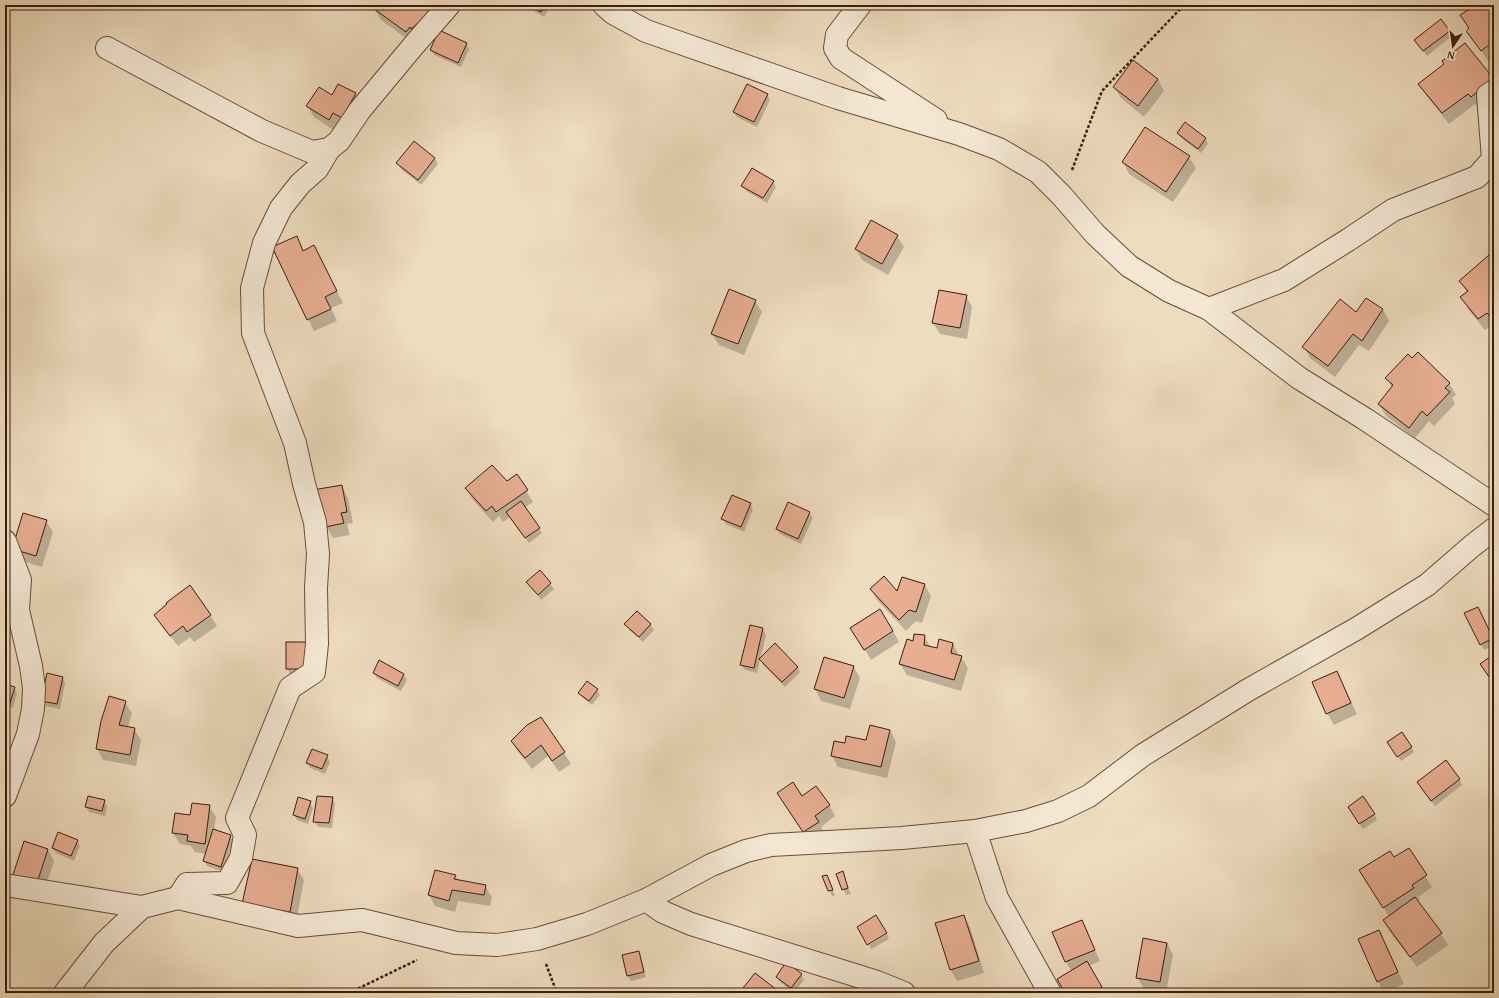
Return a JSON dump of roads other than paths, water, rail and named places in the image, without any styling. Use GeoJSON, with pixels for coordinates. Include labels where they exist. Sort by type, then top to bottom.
{"type":"FeatureCollection","features":[{"type":"Feature","properties":{"kind":"street"},"geometry":{"type":"LineString","coordinates":[[178,898],[187,884],[227,883],[241,858],[245,835],[237,818],[290,688],[314,672],[317,644],[316,588],[318,554],[315,522],[304,484],[295,443],[253,333],[252,288],[264,243],[281,208],[300,184],[317,168],[329,149],[339,141],[360,110],[449,5]]}},
{"type":"Feature","properties":{"kind":"street"},"geometry":{"type":"LineString","coordinates":[[604,5],[613,13],[646,31],[838,98],[959,134],[998,149],[1038,172],[1062,196],[1095,234],[1130,266],[1169,292],[1209,309],[1299,378],[1494,505]]}},
{"type":"Feature","properties":{"kind":"street"},"geometry":{"type":"LineString","coordinates":[[860,5],[836,35],[836,48],[841,58],[959,134]]}},
{"type":"Feature","properties":{"kind":"street"},"geometry":{"type":"LineString","coordinates":[[107,48],[262,131],[312,152],[329,149]]}},
{"type":"Feature","properties":{"kind":"street"},"geometry":{"type":"LineString","coordinates":[[1209,309],[1284,280],[1393,210],[1477,177],[1493,159],[1488,95],[1494,91]]}},
{"type":"Feature","properties":{"kind":"street"},"geometry":{"type":"LineString","coordinates":[[5,885],[142,907],[178,898],[298,926],[362,920],[456,943],[497,945],[537,939],[587,924],[646,900],[712,865],[746,851],[771,845],[902,838],[975,831],[1026,821],[1058,810],[1089,796],[1143,755],[1248,690],[1356,629],[1426,585],[1494,529]]}},
{"type":"Feature","properties":{"kind":"street"},"geometry":{"type":"LineString","coordinates":[[5,541],[20,580],[18,610],[31,666],[34,688],[33,709],[28,734],[5,796]]}},
{"type":"Feature","properties":{"kind":"street"},"geometry":{"type":"LineString","coordinates":[[975,831],[997,898],[1050,993]]}},
{"type":"Feature","properties":{"kind":"street"},"geometry":{"type":"LineString","coordinates":[[646,900],[663,912],[691,924],[877,982],[904,993]]}},
{"type":"Feature","properties":{"kind":"street"},"geometry":{"type":"LineString","coordinates":[[65,993],[104,943],[142,907]]}}]}
